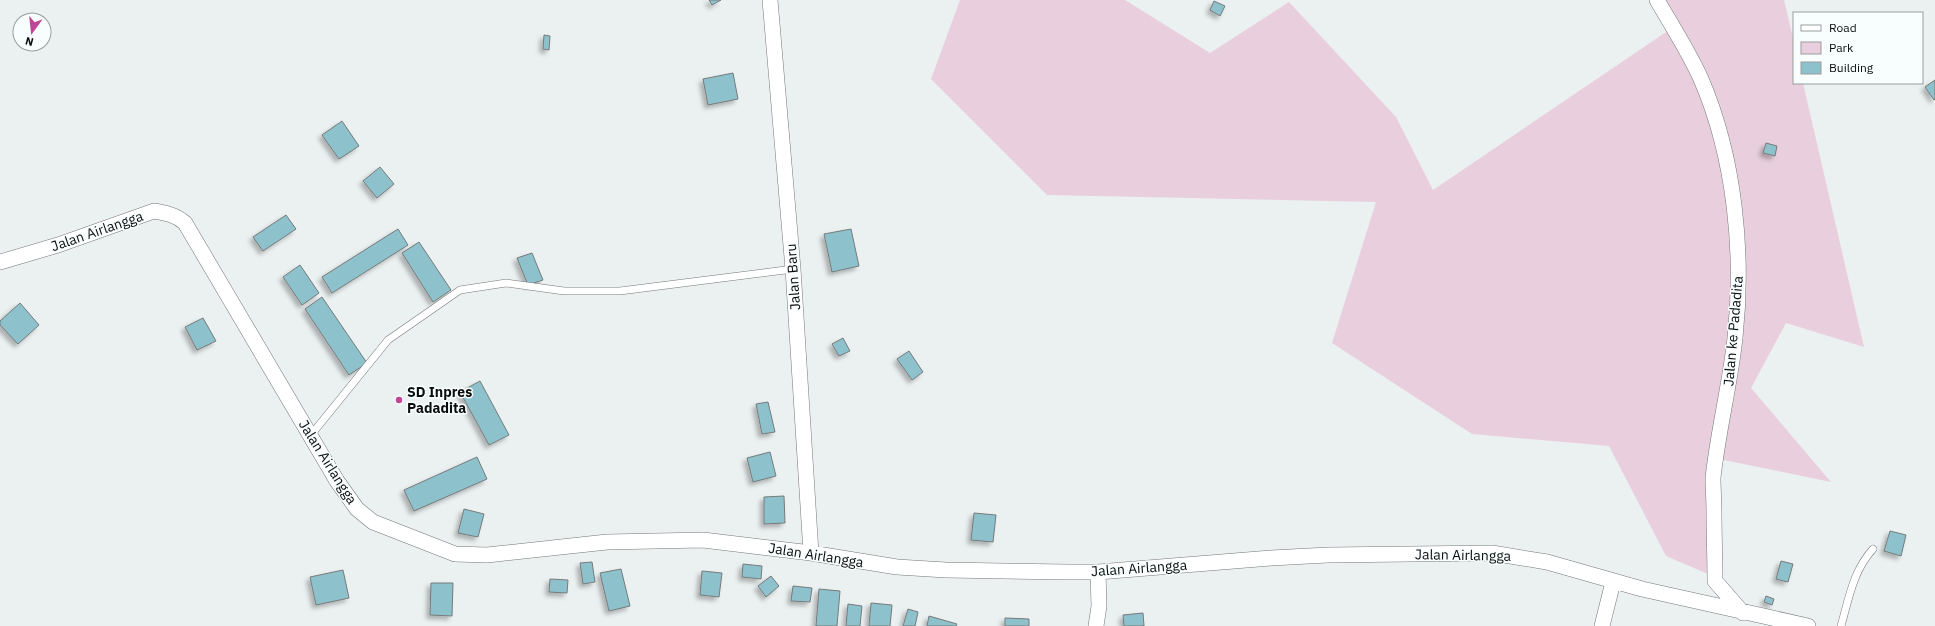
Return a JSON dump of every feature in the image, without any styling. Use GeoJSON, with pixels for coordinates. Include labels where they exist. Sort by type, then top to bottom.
{"type":"FeatureCollection","features":[{"type":"Feature","properties":{"kind":"street","name":"Jalan Baru"},"geometry":{"type":"LineString","coordinates":[[770,0],[793,269],[811,553]]}},
{"type":"Feature","properties":{"kind":"street","name":"Jalan ke Padadita"},"geometry":{"type":"LineString","coordinates":[[1657,0],[1684,46],[1701,79],[1712,110],[1723,148],[1735,223],[1739,260],[1738,304],[1728,389],[1713,479],[1715,581]]}},
{"type":"Feature","properties":{"kind":"street","name":"Jalan Airlangga"},"geometry":{"type":"LineString","coordinates":[[0,262],[19,255],[58,245],[154,211],[169,213],[179,218],[185,223],[338,481],[357,509],[373,522],[454,554],[472,556],[487,555],[607,542],[703,540],[811,553],[897,567],[946,570],[1098,572],[1271,558],[1370,554],[1492,553],[1547,562],[1613,582],[1743,613],[1808,626]]}},
{"type":"Feature","properties":{"kind":"street"},"geometry":{"type":"LineString","coordinates":[[1096,626],[1099,606],[1098,572]]}},
{"type":"Feature","properties":{"kind":"street"},"geometry":{"type":"LineString","coordinates":[[1700,603],[1715,581],[1743,613]]}},
{"type":"Feature","properties":{"kind":"street"},"geometry":{"type":"LineString","coordinates":[[1602,626],[1613,582]]}},
{"type":"Feature","properties":{"kind":"lane"},"geometry":{"type":"LineString","coordinates":[[311,435],[388,340],[460,290],[506,283],[564,291],[620,291],[793,269]]}},
{"type":"Feature","properties":{"kind":"lane"},"geometry":{"type":"LineString","coordinates":[[1841,626],[1856,574],[1866,557],[1873,549]]}},
{"type":"Feature","properties":{"kind":"green space"},"geometry":{"type":"Polygon","coordinates":[[[960,0],[1125,0],[1210,53],[1289,2],[1396,117],[1433,190],[1675,26],[1662,0],[1784,0],[1793,38],[1793,84],[1803,84],[1864,347],[1786,323],[1751,388],[1831,482],[1719,459],[1722,580],[1666,556],[1609,446],[1472,434],[1332,343],[1376,202],[1047,195],[931,79],[960,0]]]}},
{"type":"Feature","properties":{"kind":"building"},"geometry":{"type":"Polygon","coordinates":[[[709,0],[721,0],[712,5],[709,0]]]}},
{"type":"Feature","properties":{"kind":"building"},"geometry":{"type":"Polygon","coordinates":[[[1214,1],[1225,6],[1220,16],[1210,10],[1214,1]]]}},
{"type":"Feature","properties":{"kind":"building"},"geometry":{"type":"Polygon","coordinates":[[[544,35],[550,36],[549,50],[543,49],[544,35]]]}},
{"type":"Feature","properties":{"kind":"building"},"geometry":{"type":"Polygon","coordinates":[[[733,73],[738,99],[708,105],[703,79],[733,73]]]}},
{"type":"Feature","properties":{"kind":"building"},"geometry":{"type":"Polygon","coordinates":[[[1935,80],[1935,99],[1934,100],[1925,87],[1935,80]]]}},
{"type":"Feature","properties":{"kind":"building"},"geometry":{"type":"Polygon","coordinates":[[[342,121],[359,146],[339,159],[322,135],[342,121]]]}},
{"type":"Feature","properties":{"kind":"building"},"geometry":{"type":"Polygon","coordinates":[[[1766,143],[1777,146],[1775,156],[1763,153],[1766,143]]]}},
{"type":"Feature","properties":{"kind":"building"},"geometry":{"type":"Polygon","coordinates":[[[380,167],[394,184],[377,198],[363,181],[380,167]]]}},
{"type":"Feature","properties":{"kind":"building"},"geometry":{"type":"Polygon","coordinates":[[[286,215],[296,229],[263,251],[253,237],[286,215]]]}},
{"type":"Feature","properties":{"kind":"building"},"geometry":{"type":"Polygon","coordinates":[[[398,229],[408,245],[332,293],[322,277],[398,229]]]}},
{"type":"Feature","properties":{"kind":"building"},"geometry":{"type":"Polygon","coordinates":[[[851,229],[859,266],[832,272],[824,234],[851,229]]]}},
{"type":"Feature","properties":{"kind":"building"},"geometry":{"type":"Polygon","coordinates":[[[419,242],[451,290],[433,302],[402,253],[419,242]]]}},
{"type":"Feature","properties":{"kind":"building"},"geometry":{"type":"Polygon","coordinates":[[[532,253],[543,280],[528,285],[517,258],[532,253]]]}},
{"type":"Feature","properties":{"kind":"building"},"geometry":{"type":"Polygon","coordinates":[[[300,265],[319,293],[302,305],[283,277],[300,265]]]}},
{"type":"Feature","properties":{"kind":"building"},"geometry":{"type":"Polygon","coordinates":[[[322,297],[367,363],[349,375],[305,309],[322,297]]]}},
{"type":"Feature","properties":{"kind":"building"},"geometry":{"type":"Polygon","coordinates":[[[20,303],[39,325],[18,344],[0,325],[0,321],[20,303]]]}},
{"type":"Feature","properties":{"kind":"building"},"geometry":{"type":"Polygon","coordinates":[[[203,318],[216,341],[197,350],[185,327],[203,318]]]}},
{"type":"Feature","properties":{"kind":"building"},"geometry":{"type":"Polygon","coordinates":[[[843,338],[850,351],[839,356],[832,344],[843,338]]]}},
{"type":"Feature","properties":{"kind":"building"},"geometry":{"type":"Polygon","coordinates":[[[909,351],[923,372],[912,380],[897,359],[909,351]]]}},
{"type":"Feature","properties":{"kind":"building"},"geometry":{"type":"Polygon","coordinates":[[[480,381],[509,435],[489,445],[460,392],[480,381]]]}},
{"type":"Feature","properties":{"kind":"building"},"geometry":{"type":"Polygon","coordinates":[[[768,402],[775,432],[762,434],[756,404],[768,402]]]}},
{"type":"Feature","properties":{"kind":"building"},"geometry":{"type":"Polygon","coordinates":[[[770,452],[776,476],[753,482],[747,458],[770,452]]]}},
{"type":"Feature","properties":{"kind":"building"},"geometry":{"type":"Polygon","coordinates":[[[477,457],[487,479],[414,511],[404,490],[477,457]]]}},
{"type":"Feature","properties":{"kind":"building"},"geometry":{"type":"Polygon","coordinates":[[[784,496],[785,523],[764,524],[764,497],[784,496]]]}},
{"type":"Feature","properties":{"kind":"building"},"geometry":{"type":"Polygon","coordinates":[[[464,509],[484,514],[478,537],[458,533],[464,509]]]}},
{"type":"Feature","properties":{"kind":"building"},"geometry":{"type":"Polygon","coordinates":[[[974,513],[996,515],[993,542],[971,540],[974,513]]]}},
{"type":"Feature","properties":{"kind":"building"},"geometry":{"type":"Polygon","coordinates":[[[1890,531],[1906,535],[1901,556],[1884,551],[1890,531]]]}},
{"type":"Feature","properties":{"kind":"building"},"geometry":{"type":"Polygon","coordinates":[[[1781,561],[1793,564],[1788,582],[1776,579],[1781,561]]]}},
{"type":"Feature","properties":{"kind":"building"},"geometry":{"type":"Polygon","coordinates":[[[592,562],[595,582],[583,584],[580,563],[592,562]]]}},
{"type":"Feature","properties":{"kind":"building"},"geometry":{"type":"Polygon","coordinates":[[[743,564],[762,566],[761,579],[742,577],[743,564]]]}},
{"type":"Feature","properties":{"kind":"building"},"geometry":{"type":"Polygon","coordinates":[[[621,569],[630,606],[609,611],[600,573],[621,569]]]}},
{"type":"Feature","properties":{"kind":"building"},"geometry":{"type":"Polygon","coordinates":[[[343,570],[349,598],[316,605],[310,577],[343,570]]]}},
{"type":"Feature","properties":{"kind":"building"},"geometry":{"type":"Polygon","coordinates":[[[702,571],[722,573],[719,597],[700,595],[702,571]]]}},
{"type":"Feature","properties":{"kind":"building"},"geometry":{"type":"Polygon","coordinates":[[[771,576],[779,586],[766,597],[758,586],[771,576]]]}},
{"type":"Feature","properties":{"kind":"building"},"geometry":{"type":"Polygon","coordinates":[[[550,579],[568,580],[567,593],[549,592],[550,579]]]}},
{"type":"Feature","properties":{"kind":"building"},"geometry":{"type":"Polygon","coordinates":[[[431,583],[453,583],[452,616],[430,615],[431,583]]]}},
{"type":"Feature","properties":{"kind":"building"},"geometry":{"type":"Polygon","coordinates":[[[793,586],[812,588],[810,602],[791,601],[793,586]]]}},
{"type":"Feature","properties":{"kind":"building"},"geometry":{"type":"Polygon","coordinates":[[[819,589],[840,591],[837,626],[816,626],[819,589]]]}},
{"type":"Feature","properties":{"kind":"building"},"geometry":{"type":"Polygon","coordinates":[[[1766,596],[1774,599],[1772,605],[1764,602],[1766,596]]]}},
{"type":"Feature","properties":{"kind":"building"},"geometry":{"type":"Polygon","coordinates":[[[871,603],[892,605],[890,626],[869,626],[871,603]]]}},
{"type":"Feature","properties":{"kind":"building"},"geometry":{"type":"Polygon","coordinates":[[[848,604],[862,606],[860,626],[846,626],[848,604]]]}},
{"type":"Feature","properties":{"kind":"building"},"geometry":{"type":"Polygon","coordinates":[[[908,609],[918,612],[915,626],[903,626],[908,609]]]}},
{"type":"Feature","properties":{"kind":"building"},"geometry":{"type":"Polygon","coordinates":[[[1143,613],[1144,626],[1124,626],[1123,615],[1143,613]]]}},
{"type":"Feature","properties":{"kind":"building"},"geometry":{"type":"Polygon","coordinates":[[[929,616],[957,624],[956,626],[927,626],[929,616]]]}},
{"type":"Feature","properties":{"kind":"building"},"geometry":{"type":"Polygon","coordinates":[[[1005,618],[1029,619],[1029,626],[1005,626],[1005,618]]]}},
{"type":"Feature","properties":{"kind":"place","name":"SD Inpres Padadita"},"geometry":{"type":"Point","coordinates":[399,400]}}]}
